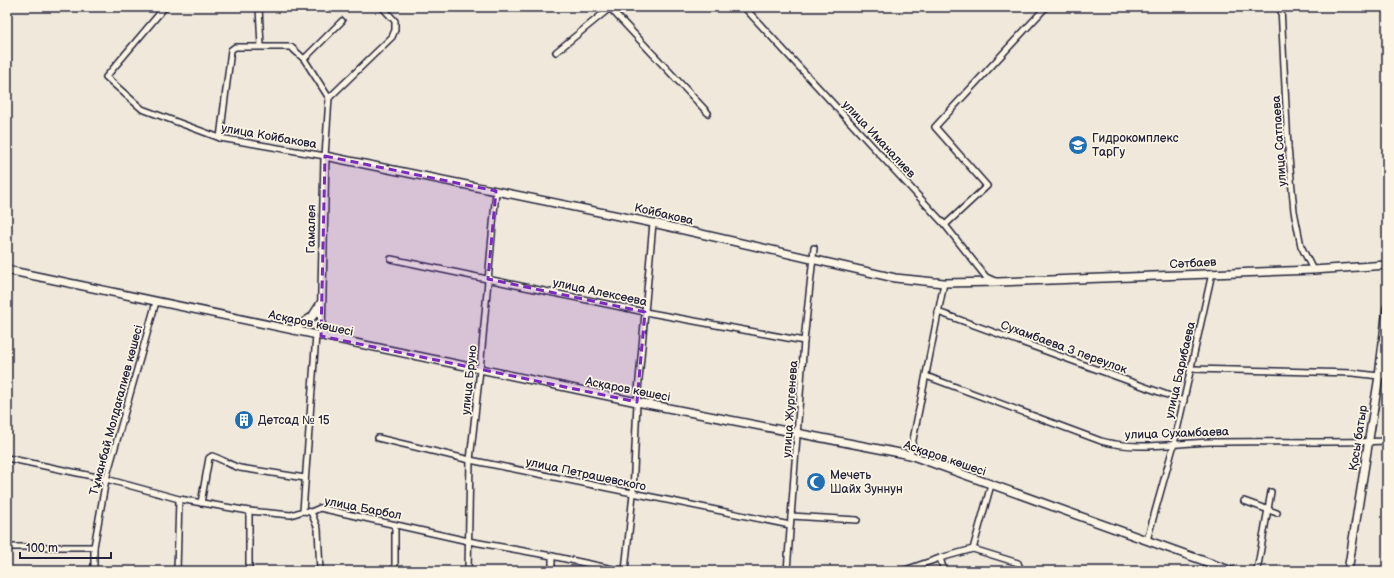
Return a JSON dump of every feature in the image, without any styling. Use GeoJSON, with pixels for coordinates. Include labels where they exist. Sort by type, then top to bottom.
{"type":"FeatureCollection","features":[{"type":"Feature","properties":{"kind":"street","name":"улица Койбакова"},"geometry":{"type":"LineString","coordinates":[[165,7],[106,77],[142,109],[220,138],[325,156]]}},
{"type":"Feature","properties":{"kind":"street"},"geometry":{"type":"LineString","coordinates":[[259,7],[261,46]]}},
{"type":"Feature","properties":{"kind":"street"},"geometry":{"type":"LineString","coordinates":[[329,98],[392,37],[395,30],[395,21],[382,7]]}},
{"type":"Feature","properties":{"kind":"street"},"geometry":{"type":"LineString","coordinates":[[556,52],[610,7],[708,113]]}},
{"type":"Feature","properties":{"kind":"street","name":"улица Иманалиев"},"geometry":{"type":"LineString","coordinates":[[744,7],[946,225],[986,277],[999,282]]}},
{"type":"Feature","properties":{"kind":"street"},"geometry":{"type":"LineString","coordinates":[[946,225],[987,186],[935,127],[1046,7]]}},
{"type":"Feature","properties":{"kind":"street","name":"улица Сатпаева"},"geometry":{"type":"LineString","coordinates":[[1281,7],[1288,147],[1294,211],[1301,246],[1312,270]]}},
{"type":"Feature","properties":{"kind":"street"},"geometry":{"type":"LineString","coordinates":[[304,59],[342,21]]}},
{"type":"Feature","properties":{"kind":"street"},"geometry":{"type":"LineString","coordinates":[[220,138],[232,50],[235,47],[289,46],[304,59],[329,98],[325,156]]}},
{"type":"Feature","properties":{"kind":"street","name":"Койбакова"},"geometry":{"type":"LineString","coordinates":[[325,156],[653,223],[895,278],[944,283],[999,282]]}},
{"type":"Feature","properties":{"kind":"street","name":"Гамалея"},"geometry":{"type":"LineString","coordinates":[[318,336],[321,303],[325,156]]}},
{"type":"Feature","properties":{"kind":"street","name":"улица Бруно"},"geometry":{"type":"LineString","coordinates":[[468,571],[470,460],[480,370],[496,191]]}},
{"type":"Feature","properties":{"kind":"street"},"geometry":{"type":"LineString","coordinates":[[623,571],[633,494],[637,402],[653,223]]}},
{"type":"Feature","properties":{"kind":"street","name":"улица Жургенева"},"geometry":{"type":"LineString","coordinates":[[787,571],[804,341],[814,260],[814,248]]}},
{"type":"Feature","properties":{"kind":"street","name":"улица Алексеева"},"geometry":{"type":"LineString","coordinates":[[391,260],[645,312],[804,341]]}},
{"type":"Feature","properties":{"kind":"street","name":"Сәтбаев"},"geometry":{"type":"LineString","coordinates":[[999,282],[1312,270],[1387,265]]}},
{"type":"Feature","properties":{"kind":"street","name":"Асқаров көшесі"},"geometry":{"type":"LineString","coordinates":[[7,270],[480,370],[910,455],[1232,571]]}},
{"type":"Feature","properties":{"kind":"street","name":"улица Барибаева"},"geometry":{"type":"LineString","coordinates":[[1147,540],[1174,444],[1212,273]]}},
{"type":"Feature","properties":{"kind":"street"},"geometry":{"type":"LineString","coordinates":[[910,455],[944,283]]}},
{"type":"Feature","properties":{"kind":"street","name":"Тұманбай Молдағалиев көшесі"},"geometry":{"type":"LineString","coordinates":[[94,571],[94,547],[106,479],[156,302]]}},
{"type":"Feature","properties":{"kind":"street"},"geometry":{"type":"LineString","coordinates":[[293,330],[312,317],[321,303]]}},
{"type":"Feature","properties":{"kind":"street","name":"Қосы батыр"},"geometry":{"type":"LineString","coordinates":[[1348,571],[1379,376],[1387,308]]}},
{"type":"Feature","properties":{"kind":"street","name":"Сухамбаева 3 переулок"},"geometry":{"type":"LineString","coordinates":[[938,312],[1184,401]]}},
{"type":"Feature","properties":{"kind":"street"},"geometry":{"type":"LineString","coordinates":[[303,511],[318,336]]}},
{"type":"Feature","properties":{"kind":"street"},"geometry":{"type":"LineString","coordinates":[[1191,370],[1353,373],[1379,376],[1387,375]]}},
{"type":"Feature","properties":{"kind":"street","name":"улица Сухамбаева"},"geometry":{"type":"LineString","coordinates":[[926,376],[1106,442],[1135,447],[1227,442],[1387,441]]}},
{"type":"Feature","properties":{"kind":"street","name":"улица Петрашевского"},"geometry":{"type":"LineString","coordinates":[[378,438],[470,460],[790,525]]}},
{"type":"Feature","properties":{"kind":"street"},"geometry":{"type":"LineString","coordinates":[[201,503],[209,458],[212,456],[240,468],[305,478]]}},
{"type":"Feature","properties":{"kind":"street","name":"улица Барбол"},"geometry":{"type":"LineString","coordinates":[[7,458],[106,479],[179,499],[248,511],[291,515],[303,511],[311,512],[320,508],[468,541],[552,556],[623,571]]}},
{"type":"Feature","properties":{"kind":"street"},"geometry":{"type":"LineString","coordinates":[[973,549],[991,485]]}},
{"type":"Feature","properties":{"kind":"street"},"geometry":{"type":"LineString","coordinates":[[1257,571],[1271,492]]}},
{"type":"Feature","properties":{"kind":"street"},"geometry":{"type":"LineString","coordinates":[[177,571],[179,499]]}},
{"type":"Feature","properties":{"kind":"street"},"geometry":{"type":"LineString","coordinates":[[1244,501],[1277,513]]}},
{"type":"Feature","properties":{"kind":"street"},"geometry":{"type":"LineString","coordinates":[[248,511],[249,571]]}},
{"type":"Feature","properties":{"kind":"street"},"geometry":{"type":"LineString","coordinates":[[311,512],[318,529],[320,571]]}},
{"type":"Feature","properties":{"kind":"street"},"geometry":{"type":"LineString","coordinates":[[791,516],[857,520]]}},
{"type":"Feature","properties":{"kind":"street"},"geometry":{"type":"LineString","coordinates":[[395,524],[395,571]]}},
{"type":"Feature","properties":{"kind":"street"},"geometry":{"type":"LineString","coordinates":[[7,547],[94,547]]}},
{"type":"Feature","properties":{"kind":"street"},"geometry":{"type":"LineString","coordinates":[[902,571],[973,549],[1018,563],[1021,571]]}},
{"type":"Feature","properties":{"kind":"street"},"geometry":{"type":"LineString","coordinates":[[552,556],[552,571]]}},
{"type":"Feature","properties":{"kind":"street"},"geometry":{"type":"LineString","coordinates":[[940,558],[944,571]]}},
{"type":"Feature","properties":{"kind":"highlighted area"},"geometry":{"type":"Polygon","coordinates":[[[325,156],[496,191],[488,279],[645,312],[637,402],[321,336],[325,156]]]}},
{"type":"Feature","properties":{"kind":"place","name":"Гидрокомплекс ТарГу"},"geometry":{"type":"Point","coordinates":[1078,145]}},
{"type":"Feature","properties":{"kind":"place","name":"Детсад № 15"},"geometry":{"type":"Point","coordinates":[244,420]}},
{"type":"Feature","properties":{"kind":"place","name":"Мечеть Шайх Зуннун"},"geometry":{"type":"Point","coordinates":[816,482]}}]}
